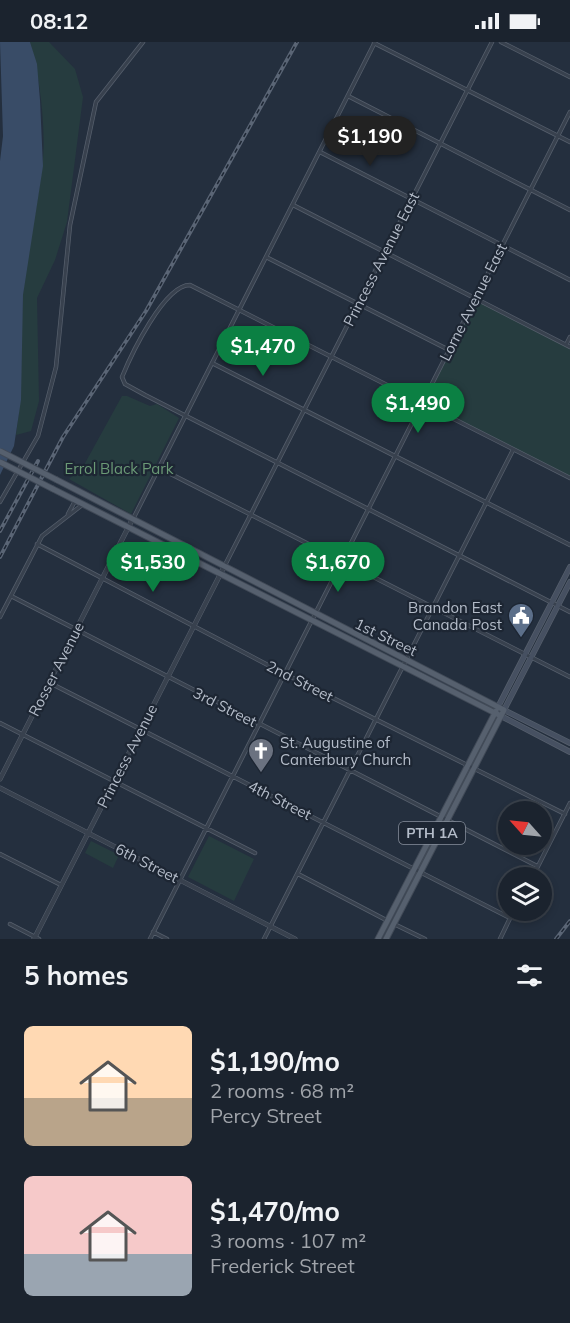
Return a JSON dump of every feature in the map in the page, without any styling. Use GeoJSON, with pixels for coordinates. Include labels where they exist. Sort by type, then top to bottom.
{"type":"FeatureCollection","features":[{"type":"Feature","properties":{"kind":"main road","name":"1st Street"},"geometry":{"type":"LineString","coordinates":[[0,451],[315,615],[570,752]]}},
{"type":"Feature","properties":{"kind":"main road","name":"1st Street"},"geometry":{"type":"LineString","coordinates":[[0,462],[312,621],[498,706],[570,743]]}},
{"type":"Feature","properties":{"kind":"main road"},"geometry":{"type":"LineString","coordinates":[[65,495],[72,502],[72,507]]}},
{"type":"Feature","properties":{"kind":"main road"},"geometry":{"type":"LineString","coordinates":[[76,500],[81,498],[113,510]]}},
{"type":"Feature","properties":{"kind":"main road"},"geometry":{"type":"LineString","coordinates":[[498,706],[570,567]]}},
{"type":"Feature","properties":{"kind":"main road"},"geometry":{"type":"LineString","coordinates":[[504,710],[570,582]]}},
{"type":"Feature","properties":{"kind":"main road","name":"PTH 1A"},"geometry":{"type":"LineString","coordinates":[[386,939],[414,869],[498,706]]}},
{"type":"Feature","properties":{"kind":"main road","name":"PTH 1A"},"geometry":{"type":"LineString","coordinates":[[378,939],[391,922],[420,873],[504,710]]}},
{"type":"Feature","properties":{"kind":"street"},"geometry":{"type":"LineString","coordinates":[[0,502],[38,436],[56,367],[70,225],[96,102],[143,42]]}},
{"type":"Feature","properties":{"kind":"street"},"geometry":{"type":"LineString","coordinates":[[132,520],[375,42],[466,91],[570,142]]}},
{"type":"Feature","properties":{"kind":"street","name":"Princess Avenue East"},"geometry":{"type":"LineString","coordinates":[[221,573],[492,42]]}},
{"type":"Feature","properties":{"kind":"street"},"geometry":{"type":"LineString","coordinates":[[501,42],[570,77]]}},
{"type":"Feature","properties":{"kind":"street"},"geometry":{"type":"LineString","coordinates":[[348,96],[570,210]]}},
{"type":"Feature","properties":{"kind":"street","name":"Lorne Avenue East"},"geometry":{"type":"LineString","coordinates":[[150,939],[570,112]]}},
{"type":"Feature","properties":{"kind":"street"},"geometry":{"type":"LineString","coordinates":[[320,152],[570,280]]}},
{"type":"Feature","properties":{"kind":"street"},"geometry":{"type":"LineString","coordinates":[[292,204],[568,346],[570,337]]}},
{"type":"Feature","properties":{"kind":"street"},"geometry":{"type":"LineString","coordinates":[[266,257],[449,350]]}},
{"type":"Feature","properties":{"kind":"street"},"geometry":{"type":"LineString","coordinates":[[570,478],[190,285],[177,288],[160,306],[123,373],[122,379],[127,385],[570,612]]}},
{"type":"Feature","properties":{"kind":"street"},"geometry":{"type":"LineString","coordinates":[[212,363],[570,545]]}},
{"type":"Feature","properties":{"kind":"street"},"geometry":{"type":"LineString","coordinates":[[264,939],[513,450]]}},
{"type":"Feature","properties":{"kind":"street"},"geometry":{"type":"LineString","coordinates":[[159,468],[570,677]]}},
{"type":"Feature","properties":{"kind":"street"},"geometry":{"type":"LineString","coordinates":[[65,518],[76,500]]}},
{"type":"Feature","properties":{"kind":"street"},"geometry":{"type":"LineString","coordinates":[[0,617],[37,544],[49,528],[79,506],[88,506]]}},
{"type":"Feature","properties":{"kind":"street","name":"Rosser Avenue"},"geometry":{"type":"LineString","coordinates":[[0,779],[132,520]]}},
{"type":"Feature","properties":{"kind":"street","name":"2nd Street"},"geometry":{"type":"LineString","coordinates":[[37,544],[285,674],[565,814]]}},
{"type":"Feature","properties":{"kind":"street","name":"Princess Avenue"},"geometry":{"type":"LineString","coordinates":[[36,938],[221,573]]}},
{"type":"Feature","properties":{"kind":"street","name":"3rd Street"},"geometry":{"type":"LineString","coordinates":[[11,596],[537,866]]}},
{"type":"Feature","properties":{"kind":"street","name":"4th Street"},"geometry":{"type":"LineString","coordinates":[[50,682],[498,912]]}},
{"type":"Feature","properties":{"kind":"street"},"geometry":{"type":"LineString","coordinates":[[0,723],[255,853]]}},
{"type":"Feature","properties":{"kind":"street","name":"6th Street"},"geometry":{"type":"LineString","coordinates":[[0,788],[295,939]]}},
{"type":"Feature","properties":{"kind":"street"},"geometry":{"type":"LineString","coordinates":[[537,866],[570,803]]}},
{"type":"Feature","properties":{"kind":"street"},"geometry":{"type":"LineString","coordinates":[[0,854],[61,885]]}},
{"type":"Feature","properties":{"kind":"street"},"geometry":{"type":"LineString","coordinates":[[297,874],[424,939]]}},
{"type":"Feature","properties":{"kind":"street"},"geometry":{"type":"LineString","coordinates":[[500,939],[509,921]]}},
{"type":"Feature","properties":{"kind":"street"},"geometry":{"type":"LineString","coordinates":[[10,924],[36,938]]}},
{"type":"Feature","properties":{"kind":"street"},"geometry":{"type":"LineString","coordinates":[[153,932],[167,939]]}},
{"type":"Feature","properties":{"kind":"green space"},"geometry":{"type":"Polygon","coordinates":[[[30,42],[49,42],[75,69],[83,97],[67,222],[55,260],[37,298],[39,401],[31,431],[16,435],[23,294],[40,184],[44,138],[42,105],[30,42]]]}},
{"type":"Feature","properties":{"kind":"green space"},"geometry":{"type":"Polygon","coordinates":[[[475,298],[570,346],[570,478],[422,403],[475,298]]]}},
{"type":"Feature","properties":{"kind":"green space","name":"Errol Black Park"},"geometry":{"type":"Polygon","coordinates":[[[122,396],[150,406],[157,404],[179,418],[131,514],[69,479],[84,465],[122,396]]]}},
{"type":"Feature","properties":{"kind":"green space"},"geometry":{"type":"Polygon","coordinates":[[[209,836],[254,859],[234,901],[188,877],[209,836]]]}},
{"type":"Feature","properties":{"kind":"green space"},"geometry":{"type":"Polygon","coordinates":[[[91,841],[119,855],[113,868],[85,853],[91,841]]]}},
{"type":"Feature","properties":{"kind":"water"},"geometry":{"type":"Polygon","coordinates":[[[0,42],[30,42],[37,64],[43,166],[23,295],[21,400],[14,446],[0,475],[0,161],[3,136],[0,42]]]}},
{"type":"Feature","properties":{"kind":"railway"},"geometry":{"type":"LineString","coordinates":[[0,557],[63,437],[146,311],[297,42]]}},
{"type":"Feature","properties":{"kind":"railway"},"geometry":{"type":"LineString","coordinates":[[0,531],[38,461]]}},
{"type":"Feature","properties":{"kind":"railway"},"geometry":{"type":"LineString","coordinates":[[556,939],[570,921]]}},
{"type":"Feature","properties":{"kind":"place","name":"Brandon East Canada Post"},"geometry":{"type":"Point","coordinates":[521,639]}},
{"type":"Feature","properties":{"kind":"place","name":"St. Augustine of Canterbury Church"},"geometry":{"type":"Point","coordinates":[261,774]}}]}
